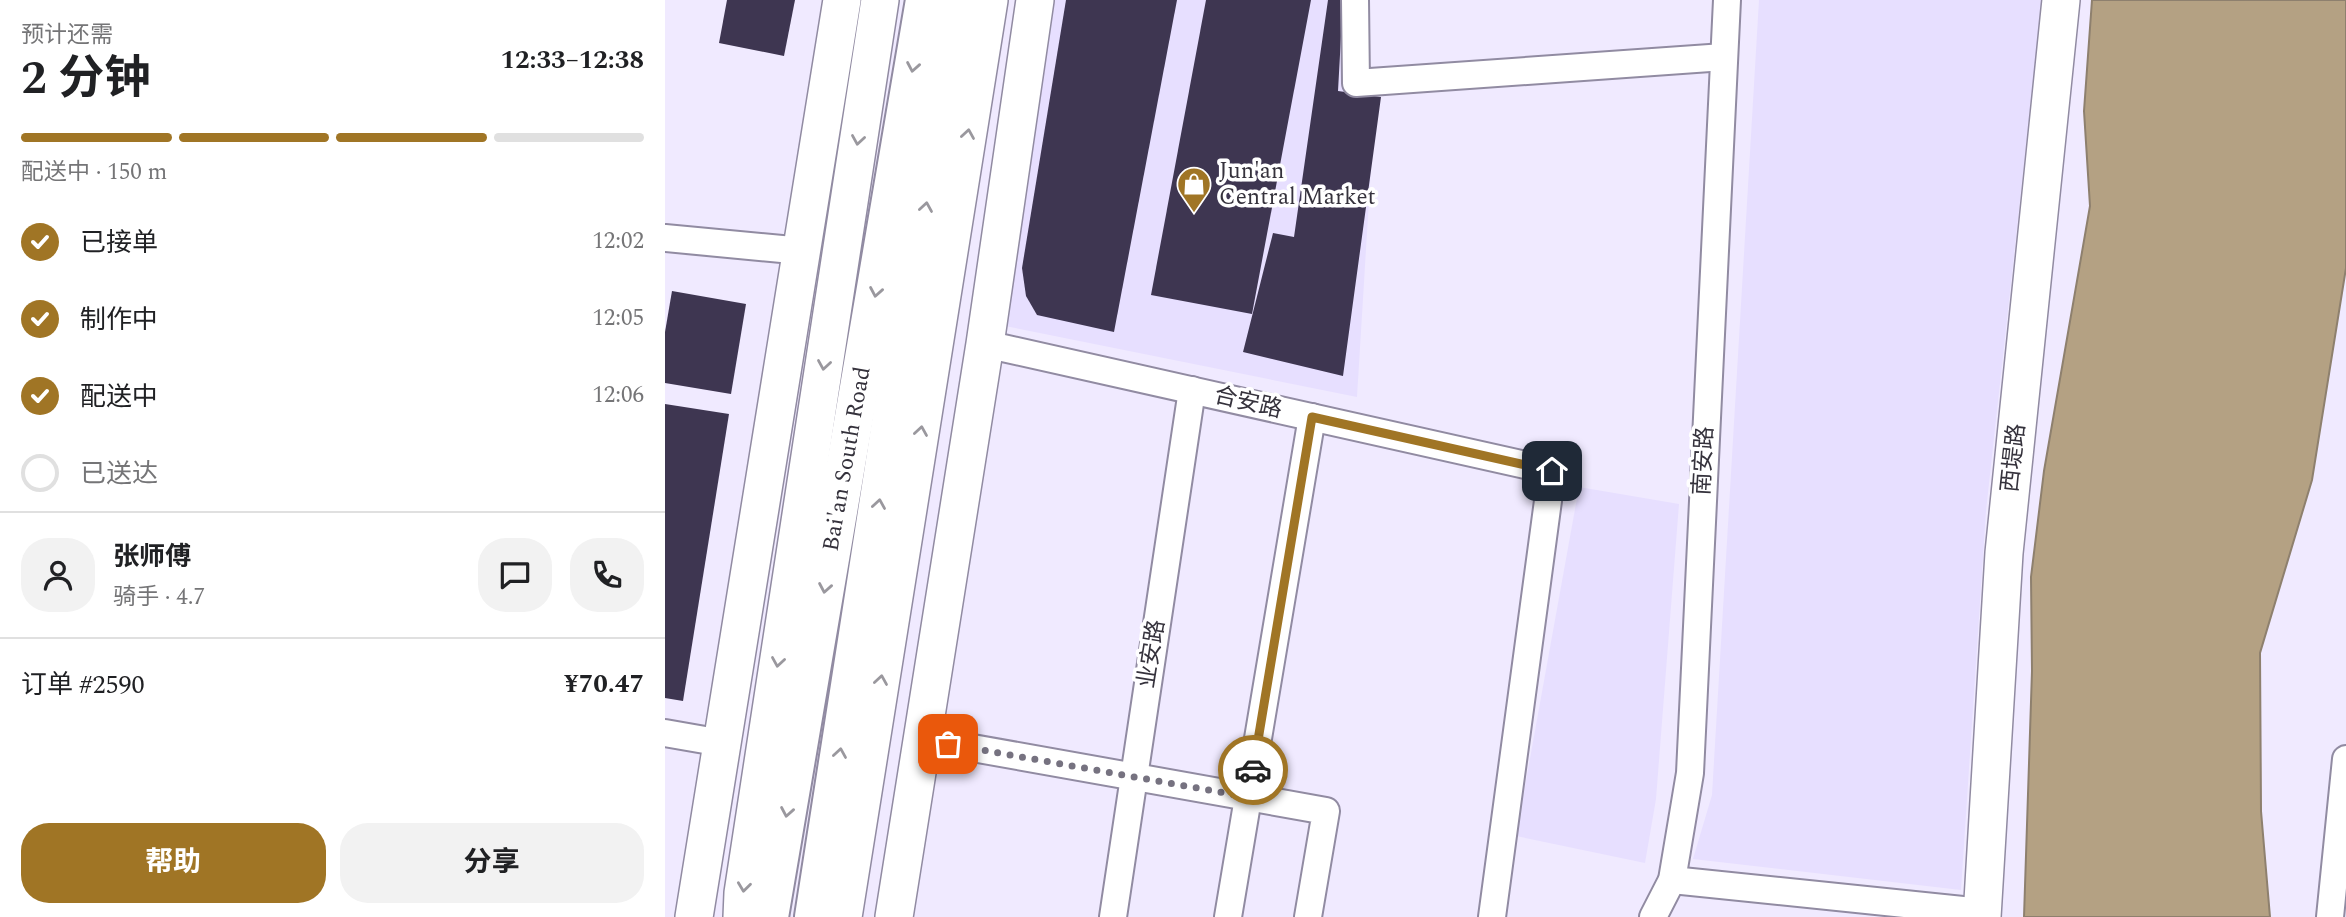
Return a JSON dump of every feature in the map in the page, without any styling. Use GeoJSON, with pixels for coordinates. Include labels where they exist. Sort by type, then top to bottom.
{"type":"FeatureCollection","features":[{"type":"Feature","properties":{"kind":"main road","name":"Bai'an South Road"},"geometry":{"type":"LineString","coordinates":[[769,917],[925,0]]}},
{"type":"Feature","properties":{"kind":"main road","name":"Bai'an South Road"},"geometry":{"type":"LineString","coordinates":[[814,917],[907,320],[961,0]]}},
{"type":"Feature","properties":{"kind":"street"},"geometry":{"type":"LineString","coordinates":[[694,917],[842,0]]}},
{"type":"Feature","properties":{"kind":"street"},"geometry":{"type":"LineString","coordinates":[[742,917],[743,893],[880,0]]}},
{"type":"Feature","properties":{"kind":"street"},"geometry":{"type":"LineString","coordinates":[[843,917],[989,0]]}},
{"type":"Feature","properties":{"kind":"street"},"geometry":{"type":"LineString","coordinates":[[894,917],[985,344],[1035,0]]}},
{"type":"Feature","properties":{"kind":"street"},"geometry":{"type":"LineString","coordinates":[[1356,0],[1356,83],[1724,57]]}},
{"type":"Feature","properties":{"kind":"street","name":"南安路"},"geometry":{"type":"LineString","coordinates":[[1653,917],[1672,880],[1689,773],[1727,0]]}},
{"type":"Feature","properties":{"kind":"street","name":"西堤路"},"geometry":{"type":"LineString","coordinates":[[1982,914],[2004,553],[2061,0]]}},
{"type":"Feature","properties":{"kind":"street"},"geometry":{"type":"LineString","coordinates":[[665,238],[803,251]]}},
{"type":"Feature","properties":{"kind":"street","name":"合安路"},"geometry":{"type":"LineString","coordinates":[[985,344],[1552,471],[1492,917]]}},
{"type":"Feature","properties":{"kind":"street","name":"业安路"},"geometry":{"type":"LineString","coordinates":[[1113,917],[1192,390]]}},
{"type":"Feature","properties":{"kind":"street"},"geometry":{"type":"LineString","coordinates":[[1228,917],[1312,417]]}},
{"type":"Feature","properties":{"kind":"street"},"geometry":{"type":"LineString","coordinates":[[665,733],[722,743]]}},
{"type":"Feature","properties":{"kind":"street"},"geometry":{"type":"LineString","coordinates":[[922,739],[1326,811],[1308,917]]}},
{"type":"Feature","properties":{"kind":"street"},"geometry":{"type":"LineString","coordinates":[[2330,917],[2341,869],[2346,759]]}},
{"type":"Feature","properties":{"kind":"street"},"geometry":{"type":"LineString","coordinates":[[1672,880],[1982,914]]}},
{"type":"Feature","properties":{"kind":"shaded area","name":"Jun'an Central Market"},"geometry":{"type":"Polygon","coordinates":[[[1050,0],[1348,0],[1347,90],[1375,102],[1357,397],[1005,326],[1050,0]]]}},
{"type":"Feature","properties":{"kind":"shaded area"},"geometry":{"type":"Polygon","coordinates":[[[1759,0],[2042,0],[1986,511],[1961,890],[1693,859],[1712,795],[1759,0]]]}},
{"type":"Feature","properties":{"kind":"shaded area"},"geometry":{"type":"Polygon","coordinates":[[[2092,0],[2346,0],[2346,268],[2312,480],[2260,653],[2261,811],[2270,917],[2024,917],[2032,671],[2031,577],[2044,471],[2090,206],[2084,111],[2092,0]]]}},
{"type":"Feature","properties":{"kind":"shaded area"},"geometry":{"type":"Polygon","coordinates":[[[1579,487],[1679,504],[1656,799],[1645,863],[1516,836],[1579,487]]]}},
{"type":"Feature","properties":{"kind":"building"},"geometry":{"type":"Polygon","coordinates":[[[727,0],[795,0],[784,56],[719,43],[727,0]]]}},
{"type":"Feature","properties":{"kind":"building"},"geometry":{"type":"Polygon","coordinates":[[[1066,0],[1177,0],[1114,332],[1037,315],[1026,296],[1022,268],[1066,0]]]}},
{"type":"Feature","properties":{"kind":"building"},"geometry":{"type":"Polygon","coordinates":[[[1206,0],[1311,0],[1252,314],[1151,295],[1206,0]]]}},
{"type":"Feature","properties":{"kind":"building"},"geometry":{"type":"Polygon","coordinates":[[[1328,0],[1343,0],[1338,91],[1381,97],[1343,376],[1243,352],[1273,233],[1294,237],[1328,0]]]}},
{"type":"Feature","properties":{"kind":"building"},"geometry":{"type":"Polygon","coordinates":[[[672,291],[746,304],[731,394],[665,383],[665,332],[672,291]]]}},
{"type":"Feature","properties":{"kind":"building"},"geometry":{"type":"Polygon","coordinates":[[[665,404],[729,414],[683,701],[665,698],[665,404]]]}},
{"type":"Feature","properties":{"kind":"way so far"},"geometry":{"type":"LineString","coordinates":[[948,744],[1248,797],[1253,770]]}},
{"type":"Feature","properties":{"kind":"place","name":"Jun'an Central Market"},"geometry":{"type":"Point","coordinates":[1194,214]}},
{"type":"Feature","properties":{"kind":"route"},"geometry":{"type":"LineString","coordinates":[[1253,770],[1312,417],[1552,471]]}}]}
